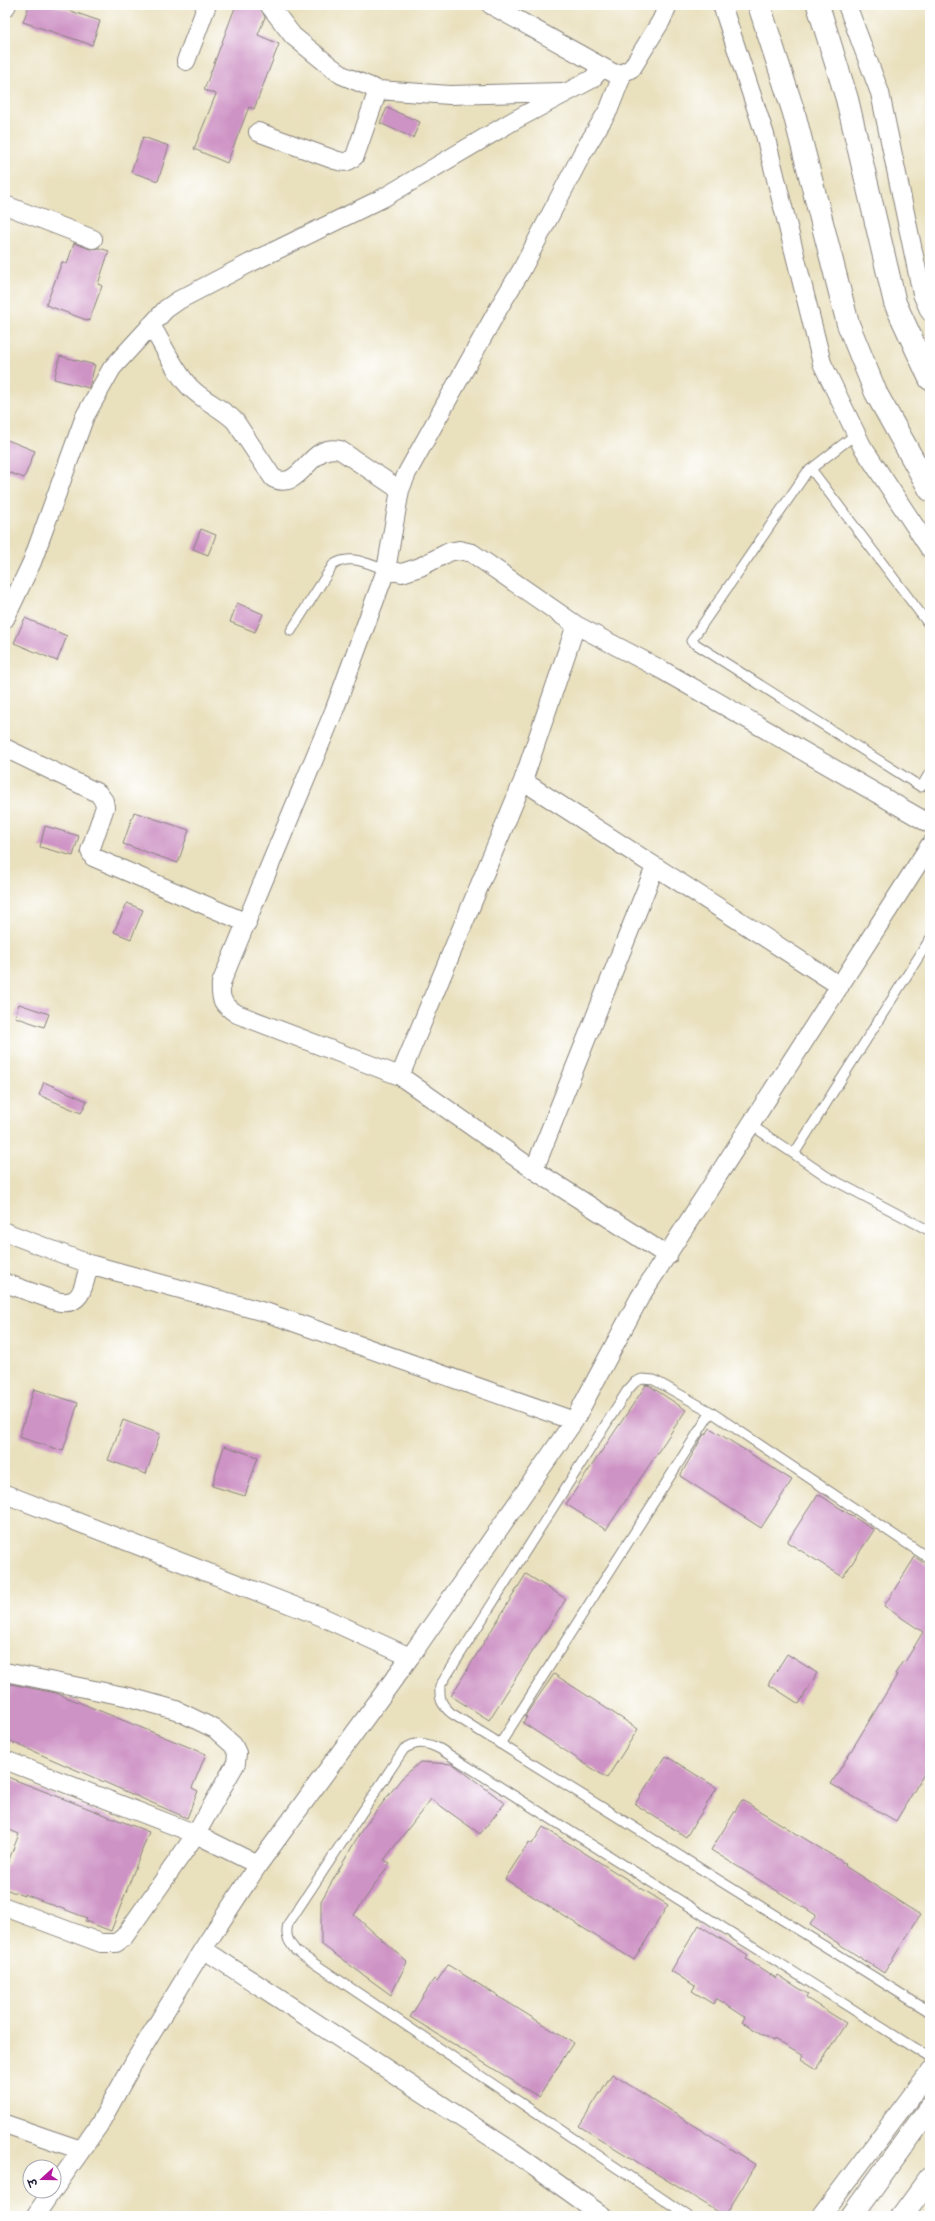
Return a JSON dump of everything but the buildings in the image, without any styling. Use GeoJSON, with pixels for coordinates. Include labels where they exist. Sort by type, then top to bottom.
{"type":"FeatureCollection","features":[{"type":"Feature","properties":{"kind":"street"},"geometry":{"type":"LineString","coordinates":[[186,62],[207,5]]}},
{"type":"Feature","properties":{"kind":"street"},"geometry":{"type":"LineString","coordinates":[[269,5],[293,36],[330,66],[342,75],[378,90],[450,95],[565,92]]}},
{"type":"Feature","properties":{"kind":"street"},"geometry":{"type":"LineString","coordinates":[[492,5],[615,74],[622,73],[632,68],[661,21],[668,5]]}},
{"type":"Feature","properties":{"kind":"street"},"geometry":{"type":"LineString","coordinates":[[722,5],[765,135],[822,363],[856,434],[930,549]]}},
{"type":"Feature","properties":{"kind":"street"},"geometry":{"type":"LineString","coordinates":[[759,5],[794,113],[827,249],[848,324],[878,399],[930,490]]}},
{"type":"Feature","properties":{"kind":"street"},"geometry":{"type":"LineString","coordinates":[[818,5],[847,99],[895,303],[930,379]]}},
{"type":"Feature","properties":{"kind":"street"},"geometry":{"type":"LineString","coordinates":[[847,5],[880,93],[922,294],[930,312]]}},
{"type":"Feature","properties":{"kind":"street"},"geometry":{"type":"LineString","coordinates":[[5,619],[32,562],[85,416],[112,368],[166,309],[179,300],[250,263],[383,198],[513,121],[592,79],[602,68]]}},
{"type":"Feature","properties":{"kind":"street"},"geometry":{"type":"LineString","coordinates":[[622,73],[609,108],[582,154],[521,271],[412,462],[400,490],[386,570],[334,711],[221,983],[220,994],[225,1006],[237,1014],[400,1076],[534,1170],[668,1256]]}},
{"type":"Feature","properties":{"kind":"street"},"geometry":{"type":"LineString","coordinates":[[258,132],[335,160],[343,162],[350,161],[355,156],[378,90]]}},
{"type":"Feature","properties":{"kind":"street"},"geometry":{"type":"LineString","coordinates":[[5,205],[93,239]]}},
{"type":"Feature","properties":{"kind":"street"},"geometry":{"type":"LineString","coordinates":[[151,325],[186,384],[201,397],[228,414],[235,421],[273,478],[286,481],[295,478],[319,453],[333,449],[340,450],[400,490]]}},
{"type":"Feature","properties":{"kind":"street"},"geometry":{"type":"LineString","coordinates":[[386,570],[402,573],[420,567],[449,552],[459,550],[472,552],[576,626],[662,670],[930,824]]}},
{"type":"Feature","properties":{"kind":"street"},"geometry":{"type":"LineString","coordinates":[[400,1076],[523,781],[576,626]]}},
{"type":"Feature","properties":{"kind":"street"},"geometry":{"type":"LineString","coordinates":[[5,748],[98,793],[105,807],[91,843],[90,851],[93,857],[246,924]]}},
{"type":"Feature","properties":{"kind":"street"},"geometry":{"type":"LineString","coordinates":[[523,781],[840,986]]}},
{"type":"Feature","properties":{"kind":"street"},"geometry":{"type":"LineString","coordinates":[[62,2177],[99,2125],[134,2062],[203,1949],[258,1865],[410,1657],[574,1421],[640,1297],[668,1256],[930,845]]}},
{"type":"Feature","properties":{"kind":"street"},"geometry":{"type":"LineString","coordinates":[[534,1170],[655,867]]}},
{"type":"Feature","properties":{"kind":"street"},"geometry":{"type":"LineString","coordinates":[[5,1232],[89,1264],[268,1313],[574,1421]]}},
{"type":"Feature","properties":{"kind":"street"},"geometry":{"type":"LineString","coordinates":[[5,1283],[64,1303],[79,1298],[83,1290],[89,1264]]}},
{"type":"Feature","properties":{"kind":"street"},"geometry":{"type":"LineString","coordinates":[[5,1494],[320,1616],[410,1657]]}},
{"type":"Feature","properties":{"kind":"street"},"geometry":{"type":"LineString","coordinates":[[5,1672],[130,1697],[176,1710],[214,1729],[233,1744],[236,1753],[236,1763],[196,1834],[124,1937],[116,1943],[101,1943],[5,1907]]}},
{"type":"Feature","properties":{"kind":"street"},"geometry":{"type":"LineString","coordinates":[[5,1760],[196,1834],[258,1865]]}},
{"type":"Feature","properties":{"kind":"street"},"geometry":{"type":"LineString","coordinates":[[203,1949],[512,2151],[603,2216]]}},
{"type":"Feature","properties":{"kind":"street"},"geometry":{"type":"LineString","coordinates":[[821,2216],[930,2071]]}},
{"type":"Feature","properties":{"kind":"street"},"geometry":{"type":"LineString","coordinates":[[852,2216],[930,2108]]}},
{"type":"Feature","properties":{"kind":"street"},"geometry":{"type":"LineString","coordinates":[[5,2124],[81,2150]]}},
{"type":"Feature","properties":{"kind":"street"},"geometry":{"type":"LineString","coordinates":[[902,2216],[930,2178]]}},
{"type":"Feature","properties":{"kind":"street"},"geometry":{"type":"LineString","coordinates":[[35,2216],[47,2199]]}},
{"type":"Feature","properties":{"kind":"lane"},"geometry":{"type":"LineString","coordinates":[[856,434],[811,469],[691,641],[921,787],[930,772]]}},
{"type":"Feature","properties":{"kind":"lane"},"geometry":{"type":"LineString","coordinates":[[811,469],[930,626]]}},
{"type":"Feature","properties":{"kind":"lane"},"geometry":{"type":"LineString","coordinates":[[291,631],[333,565],[338,561],[347,558],[354,559],[386,570]]}},
{"type":"Feature","properties":{"kind":"lane"},"geometry":{"type":"LineString","coordinates":[[794,1154],[930,939]]}},
{"type":"Feature","properties":{"kind":"lane"},"geometry":{"type":"LineString","coordinates":[[751,1125],[826,1176],[930,1231]]}},
{"type":"Feature","properties":{"kind":"lane"},"geometry":{"type":"LineString","coordinates":[[930,1559],[711,1412],[654,1380],[642,1379],[635,1382],[623,1397],[440,1686],[439,1698],[442,1705],[451,1713],[930,2012]]}},
{"type":"Feature","properties":{"kind":"lane"},"geometry":{"type":"LineString","coordinates":[[500,1744],[711,1412]]}},
{"type":"Feature","properties":{"kind":"lane"},"geometry":{"type":"LineString","coordinates":[[688,2216],[296,1951],[289,1942],[285,1934],[288,1924],[404,1749],[408,1746],[418,1742],[440,1749],[930,2058]]}}]}
